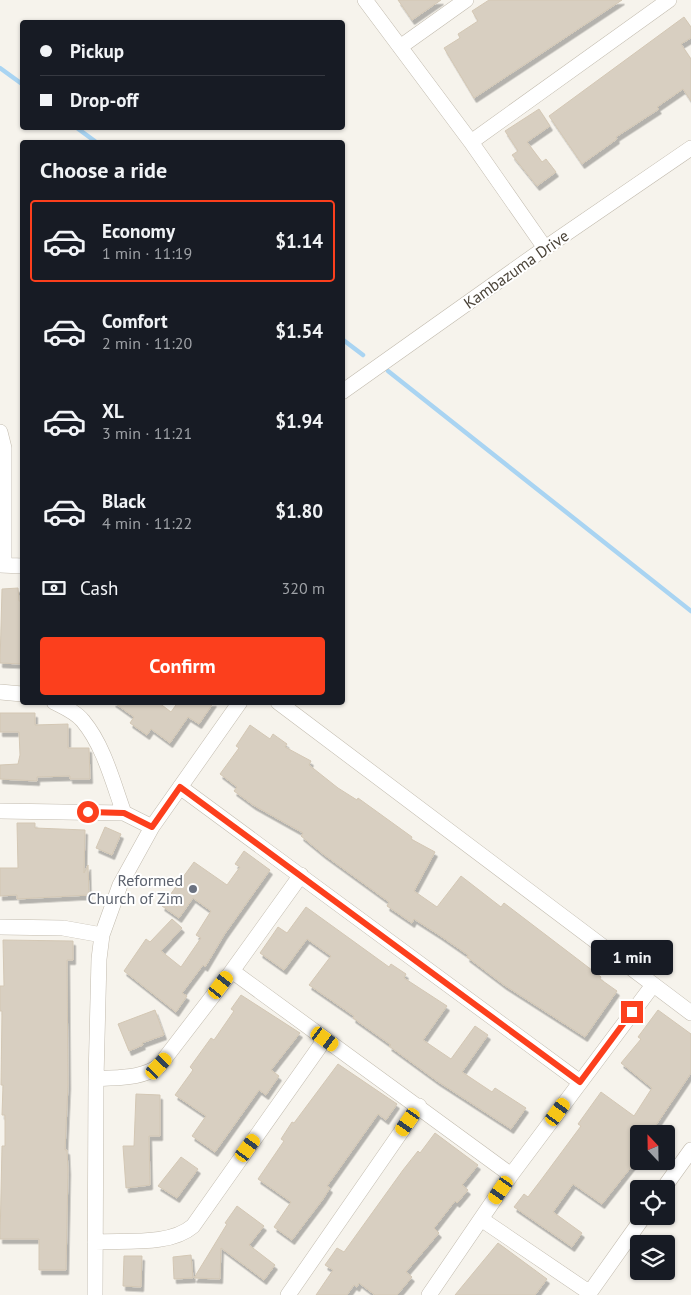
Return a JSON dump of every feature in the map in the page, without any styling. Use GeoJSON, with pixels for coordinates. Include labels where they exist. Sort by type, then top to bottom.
{"type":"FeatureCollection","features":[{"type":"Feature","properties":{"kind":"street"},"geometry":{"type":"LineString","coordinates":[[366,0],[471,142],[544,248]]}},
{"type":"Feature","properties":{"kind":"street"},"geometry":{"type":"LineString","coordinates":[[400,47],[466,0]]}},
{"type":"Feature","properties":{"kind":"street"},"geometry":{"type":"LineString","coordinates":[[471,142],[669,0]]}},
{"type":"Feature","properties":{"kind":"street","name":"Kambazuma Drive"},"geometry":{"type":"LineString","coordinates":[[345,390],[544,248],[691,148]]}},
{"type":"Feature","properties":{"kind":"street"},"geometry":{"type":"LineString","coordinates":[[0,432],[4,448],[2,565],[20,566]]}},
{"type":"Feature","properties":{"kind":"street"},"geometry":{"type":"LineString","coordinates":[[0,692],[20,694]]}},
{"type":"Feature","properties":{"kind":"street"},"geometry":{"type":"LineString","coordinates":[[60,705],[83,720],[92,733],[124,813]]}},
{"type":"Feature","properties":{"kind":"street"},"geometry":{"type":"LineString","coordinates":[[95,1295],[96,1079],[99,959],[102,935],[120,885],[152,827],[238,705]]}},
{"type":"Feature","properties":{"kind":"street"},"geometry":{"type":"LineString","coordinates":[[282,705],[691,1013]]}},
{"type":"Feature","properties":{"kind":"street"},"geometry":{"type":"LineString","coordinates":[[180,787],[580,1082]]}},
{"type":"Feature","properties":{"kind":"street"},"geometry":{"type":"LineString","coordinates":[[0,811],[124,813],[152,827]]}},
{"type":"Feature","properties":{"kind":"street"},"geometry":{"type":"LineString","coordinates":[[96,1079],[138,1076],[150,1072],[159,1066],[232,971],[300,875]]}},
{"type":"Feature","properties":{"kind":"street"},"geometry":{"type":"LineString","coordinates":[[0,927],[62,928],[102,935]]}},
{"type":"Feature","properties":{"kind":"street"},"geometry":{"type":"LineString","coordinates":[[232,971],[511,1175]]}},
{"type":"Feature","properties":{"kind":"street"},"geometry":{"type":"LineString","coordinates":[[429,1295],[511,1175],[653,985]]}},
{"type":"Feature","properties":{"kind":"street"},"geometry":{"type":"LineString","coordinates":[[96,1242],[170,1238],[186,1232],[193,1226],[325,1039]]}},
{"type":"Feature","properties":{"kind":"street"},"geometry":{"type":"LineString","coordinates":[[288,1295],[419,1106]]}},
{"type":"Feature","properties":{"kind":"street"},"geometry":{"type":"LineString","coordinates":[[670,1180],[691,1150]]}},
{"type":"Feature","properties":{"kind":"street"},"geometry":{"type":"LineString","coordinates":[[481,1219],[589,1294],[638,1225]]}},
{"type":"Feature","properties":{"kind":"building"},"geometry":{"type":"Polygon","coordinates":[[[398,0],[441,0],[412,20],[398,0]]]}},
{"type":"Feature","properties":{"kind":"building"},"geometry":{"type":"Polygon","coordinates":[[[489,0],[622,0],[474,98],[444,48],[460,38],[458,34],[478,21],[472,11],[489,0]]]}},
{"type":"Feature","properties":{"kind":"building"},"geometry":{"type":"Polygon","coordinates":[[[684,17],[691,27],[691,38],[681,44],[691,59],[691,101],[683,89],[657,107],[659,109],[616,137],[617,139],[582,164],[549,116],[684,17]]]}},
{"type":"Feature","properties":{"kind":"building"},"geometry":{"type":"Polygon","coordinates":[[[539,109],[550,126],[527,142],[542,162],[546,159],[556,172],[537,186],[512,155],[518,151],[505,131],[539,109]]]}},
{"type":"Feature","properties":{"kind":"building"},"geometry":{"type":"Polygon","coordinates":[[[18,588],[20,601],[20,664],[0,663],[2,589],[18,588]]]}},
{"type":"Feature","properties":{"kind":"building"},"geometry":{"type":"Polygon","coordinates":[[[117,705],[162,705],[171,712],[176,705],[212,705],[199,724],[188,717],[170,743],[151,729],[147,735],[130,723],[134,717],[117,705]]]}},
{"type":"Feature","properties":{"kind":"building"},"geometry":{"type":"Polygon","coordinates":[[[0,713],[35,713],[35,725],[68,724],[68,748],[89,748],[90,779],[70,779],[70,776],[37,777],[37,781],[0,779],[0,765],[18,764],[20,755],[19,732],[0,732],[0,713]]]}},
{"type":"Feature","properties":{"kind":"building"},"geometry":{"type":"Polygon","coordinates":[[[250,725],[270,739],[273,734],[287,744],[285,747],[311,761],[309,765],[338,788],[357,800],[358,798],[412,837],[411,839],[435,852],[414,891],[437,907],[461,876],[501,907],[504,903],[617,991],[585,1037],[504,985],[467,957],[468,955],[439,935],[414,919],[412,923],[387,906],[389,902],[323,854],[301,836],[303,833],[253,805],[234,791],[237,787],[220,774],[239,748],[236,746],[250,725]]]}},
{"type":"Feature","properties":{"kind":"building"},"geometry":{"type":"Polygon","coordinates":[[[17,823],[35,823],[35,828],[85,830],[84,873],[88,865],[89,895],[17,899],[17,895],[0,896],[0,868],[18,868],[17,823]]]}},
{"type":"Feature","properties":{"kind":"building"},"geometry":{"type":"Polygon","coordinates":[[[105,827],[121,834],[112,855],[96,848],[105,827]]]}},
{"type":"Feature","properties":{"kind":"building"},"geometry":{"type":"Polygon","coordinates":[[[244,851],[270,870],[224,935],[205,967],[203,965],[182,993],[187,996],[176,1012],[124,971],[146,939],[150,942],[172,919],[182,928],[161,951],[181,967],[201,938],[196,935],[211,911],[193,898],[179,918],[162,906],[194,862],[227,885],[240,867],[235,864],[244,851]]]}},
{"type":"Feature","properties":{"kind":"building"},"geometry":{"type":"Polygon","coordinates":[[[306,907],[389,967],[391,964],[406,974],[404,978],[447,1006],[423,1040],[451,1059],[475,1026],[488,1035],[462,1072],[492,1092],[495,1088],[526,1108],[511,1129],[437,1081],[353,1018],[354,1016],[309,985],[331,956],[307,939],[284,970],[260,953],[278,927],[287,933],[306,907]]]}},
{"type":"Feature","properties":{"kind":"building"},"geometry":{"type":"Polygon","coordinates":[[[3,940],[73,941],[73,960],[67,960],[68,1085],[65,1150],[67,1150],[68,1170],[66,1270],[39,1270],[39,1239],[0,1239],[2,1146],[5,1146],[5,1115],[2,1115],[3,1085],[1,1085],[2,1011],[0,1011],[0,986],[4,986],[3,940]]]}},
{"type":"Feature","properties":{"kind":"building"},"geometry":{"type":"Polygon","coordinates":[[[241,995],[300,1033],[271,1070],[279,1076],[266,1095],[259,1090],[215,1152],[192,1136],[206,1116],[175,1095],[193,1070],[190,1067],[211,1038],[214,1040],[234,1011],[231,1009],[241,995]]]}},
{"type":"Feature","properties":{"kind":"building"},"geometry":{"type":"Polygon","coordinates":[[[155,1010],[164,1035],[142,1043],[143,1045],[129,1051],[118,1024],[155,1010]]]}},
{"type":"Feature","properties":{"kind":"building"},"geometry":{"type":"Polygon","coordinates":[[[658,1010],[691,1034],[691,1073],[656,1125],[630,1125],[630,1168],[602,1204],[573,1184],[553,1212],[582,1233],[572,1247],[514,1207],[524,1194],[528,1197],[541,1180],[581,1126],[578,1124],[601,1092],[634,1116],[652,1088],[621,1063],[641,1039],[638,1037],[658,1010]]]}},
{"type":"Feature","properties":{"kind":"building"},"geometry":{"type":"Polygon","coordinates":[[[338,1064],[397,1104],[386,1120],[378,1114],[327,1186],[330,1188],[323,1199],[292,1240],[274,1227],[291,1202],[258,1179],[284,1141],[281,1139],[292,1122],[294,1123],[338,1064]]]}},
{"type":"Feature","properties":{"kind":"building"},"geometry":{"type":"Polygon","coordinates":[[[136,1094],[160,1095],[160,1136],[149,1136],[150,1185],[126,1188],[123,1146],[134,1146],[136,1094]]]}},
{"type":"Feature","properties":{"kind":"building"},"geometry":{"type":"Polygon","coordinates":[[[435,1133],[478,1165],[462,1185],[468,1190],[457,1203],[455,1201],[434,1228],[439,1233],[406,1272],[412,1277],[397,1295],[375,1295],[359,1283],[357,1287],[354,1285],[347,1295],[316,1295],[333,1270],[325,1265],[337,1248],[344,1252],[403,1170],[418,1151],[420,1153],[435,1133]]]}},
{"type":"Feature","properties":{"kind":"building"},"geometry":{"type":"Polygon","coordinates":[[[181,1157],[198,1169],[177,1198],[158,1186],[181,1157]]]}},
{"type":"Feature","properties":{"kind":"building"},"geometry":{"type":"Polygon","coordinates":[[[237,1206],[264,1226],[249,1245],[275,1265],[264,1280],[221,1248],[220,1279],[194,1278],[227,1224],[225,1223],[237,1206]]]}},
{"type":"Feature","properties":{"kind":"building"},"geometry":{"type":"Polygon","coordinates":[[[498,1243],[547,1279],[535,1295],[455,1295],[498,1243]]]}},
{"type":"Feature","properties":{"kind":"building"},"geometry":{"type":"Polygon","coordinates":[[[191,1255],[193,1278],[174,1279],[173,1257],[191,1255]]]}},
{"type":"Feature","properties":{"kind":"building"},"geometry":{"type":"Polygon","coordinates":[[[124,1256],[142,1256],[141,1287],[123,1286],[124,1256]]]}},
{"type":"Feature","properties":{"kind":"waterway"},"geometry":{"type":"LineString","coordinates":[[0,68],[20,83]]}},
{"type":"Feature","properties":{"kind":"waterway"},"geometry":{"type":"LineString","coordinates":[[80,130],[93,140]]}},
{"type":"Feature","properties":{"kind":"waterway"},"geometry":{"type":"LineString","coordinates":[[345,341],[363,355]]}},
{"type":"Feature","properties":{"kind":"waterway"},"geometry":{"type":"LineString","coordinates":[[388,371],[691,611]]}},
{"type":"Feature","properties":{"kind":"place","name":"Reformed Church of Zim"},"geometry":{"type":"Point","coordinates":[193,889]}},
{"type":"Feature","properties":{"kind":"route"},"geometry":{"type":"LineString","coordinates":[[88,812],[124,813],[152,827],[180,787],[580,1082],[632,1012]]}}]}
